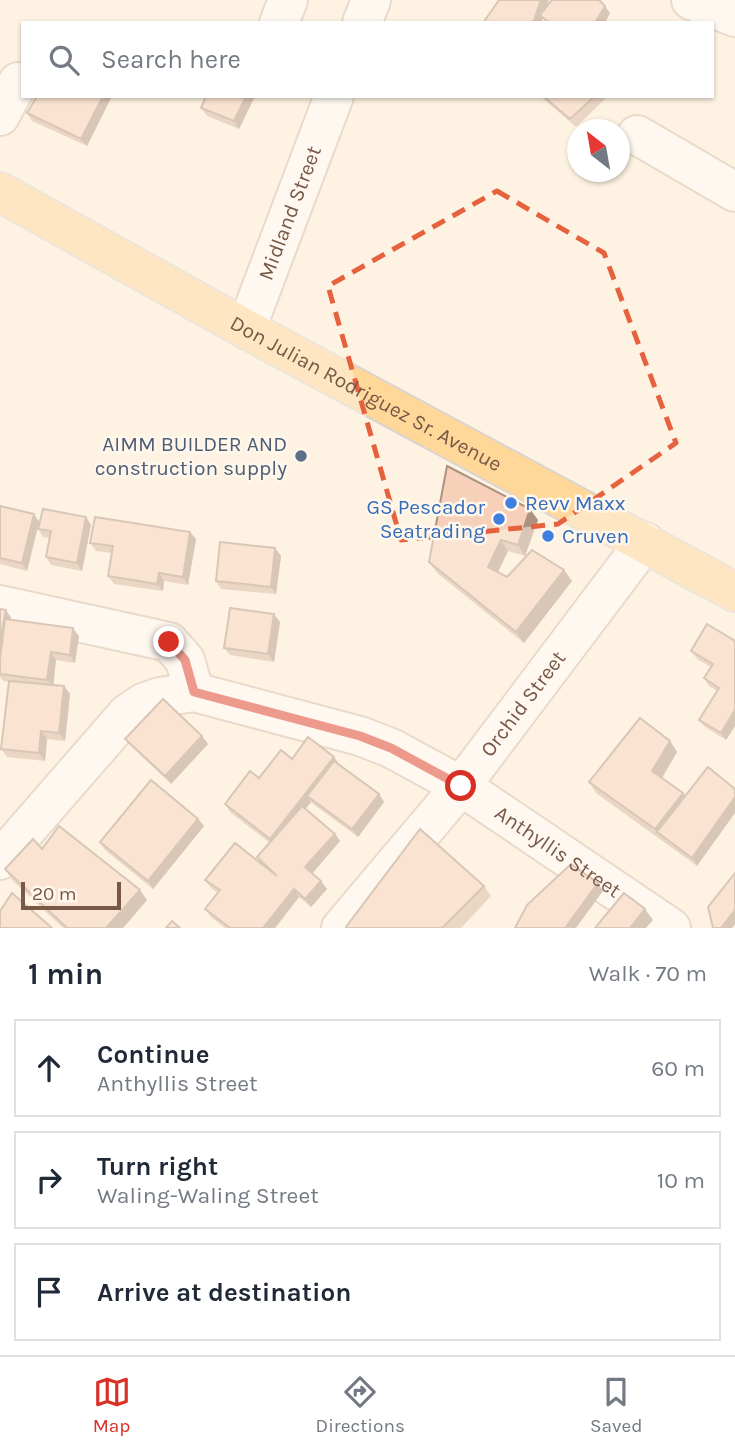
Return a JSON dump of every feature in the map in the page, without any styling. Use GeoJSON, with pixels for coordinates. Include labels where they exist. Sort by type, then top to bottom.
{"type":"FeatureCollection","features":[{"type":"Feature","properties":{"kind":"main road","name":"Don Julian Rodriguez Sr. Avenue"},"geometry":{"type":"LineString","coordinates":[[0,192],[246,329],[735,592]]}},
{"type":"Feature","properties":{"kind":"street"},"geometry":{"type":"LineString","coordinates":[[280,21],[288,0]]}},
{"type":"Feature","properties":{"kind":"street"},"geometry":{"type":"LineString","coordinates":[[363,21],[371,0]]}},
{"type":"Feature","properties":{"kind":"street"},"geometry":{"type":"LineString","coordinates":[[691,0],[735,17]]}},
{"type":"Feature","properties":{"kind":"street"},"geometry":{"type":"LineString","coordinates":[[0,116],[18,82]]}},
{"type":"Feature","properties":{"kind":"street","name":"Midland Street"},"geometry":{"type":"LineString","coordinates":[[246,329],[333,98]]}},
{"type":"Feature","properties":{"kind":"street"},"geometry":{"type":"LineString","coordinates":[[638,135],[735,192]]}},
{"type":"Feature","properties":{"kind":"street","name":"Orchid Street"},"geometry":{"type":"LineString","coordinates":[[341,928],[461,786],[645,542]]}},
{"type":"Feature","properties":{"kind":"street"},"geometry":{"type":"LineString","coordinates":[[0,605],[169,642],[185,660],[194,692]]}},
{"type":"Feature","properties":{"kind":"street","name":"Anthyllis Street"},"geometry":{"type":"LineString","coordinates":[[7,843],[127,714],[143,703],[160,697],[194,692],[360,736],[391,748],[461,786],[671,928]]}},
{"type":"Feature","properties":{"kind":"highlighted area"},"geometry":{"type":"Polygon","coordinates":[[[497,191],[604,253],[676,443],[558,524],[401,540],[328,286],[497,191]]]}},
{"type":"Feature","properties":{"kind":"building"},"geometry":{"type":"Polygon","coordinates":[[[499,0],[541,0],[534,21],[484,21],[499,0]]]}},
{"type":"Feature","properties":{"kind":"building"},"geometry":{"type":"Polygon","coordinates":[[[552,0],[599,0],[605,6],[596,21],[547,21],[540,15],[552,0]]]}},
{"type":"Feature","properties":{"kind":"building"},"geometry":{"type":"Polygon","coordinates":[[[36,98],[102,98],[81,139],[27,113],[36,98]]]}},
{"type":"Feature","properties":{"kind":"building"},"geometry":{"type":"Polygon","coordinates":[[[205,98],[245,98],[234,121],[201,108],[205,98]]]}},
{"type":"Feature","properties":{"kind":"building"},"geometry":{"type":"Polygon","coordinates":[[[545,98],[593,98],[570,119],[545,98]]]}},
{"type":"Feature","properties":{"kind":"building"},"geometry":{"type":"Polygon","coordinates":[[[447,466],[530,509],[518,545],[501,540],[488,567],[507,577],[532,550],[564,570],[516,632],[429,562],[447,466]]]}},
{"type":"Feature","properties":{"kind":"building"},"geometry":{"type":"Polygon","coordinates":[[[0,506],[34,514],[22,563],[0,558],[0,506]]]}},
{"type":"Feature","properties":{"kind":"building"},"geometry":{"type":"Polygon","coordinates":[[[43,509],[86,517],[77,563],[46,557],[51,531],[38,529],[43,509]]]}},
{"type":"Feature","properties":{"kind":"building"},"geometry":{"type":"Polygon","coordinates":[[[95,517],[190,532],[183,577],[159,573],[157,584],[108,576],[113,546],[90,543],[95,517]]]}},
{"type":"Feature","properties":{"kind":"building"},"geometry":{"type":"Polygon","coordinates":[[[220,542],[275,548],[271,587],[216,581],[220,542]]]}},
{"type":"Feature","properties":{"kind":"building"},"geometry":{"type":"Polygon","coordinates":[[[230,608],[274,614],[268,654],[224,648],[230,608]]]}},
{"type":"Feature","properties":{"kind":"building"},"geometry":{"type":"Polygon","coordinates":[[[0,609],[6,610],[0,641],[0,609]]]}},
{"type":"Feature","properties":{"kind":"building"},"geometry":{"type":"Polygon","coordinates":[[[5,619],[73,628],[70,655],[51,652],[47,680],[0,674],[5,619]]]}},
{"type":"Feature","properties":{"kind":"building"},"geometry":{"type":"Polygon","coordinates":[[[707,624],[735,641],[735,710],[721,733],[699,720],[719,688],[704,678],[713,664],[691,651],[707,624]]]}},
{"type":"Feature","properties":{"kind":"building"},"geometry":{"type":"Polygon","coordinates":[[[9,681],[64,686],[59,733],[41,731],[39,753],[1,749],[9,681]]]}},
{"type":"Feature","properties":{"kind":"building"},"geometry":{"type":"Polygon","coordinates":[[[163,699],[202,736],[165,776],[125,739],[163,699]]]}},
{"type":"Feature","properties":{"kind":"building"},"geometry":{"type":"Polygon","coordinates":[[[640,718],[670,741],[652,771],[683,793],[655,829],[589,782],[640,718]]]}},
{"type":"Feature","properties":{"kind":"building"},"geometry":{"type":"Polygon","coordinates":[[[308,737],[334,757],[270,839],[225,804],[250,771],[259,778],[281,750],[292,759],[308,737]]]}},
{"type":"Feature","properties":{"kind":"building"},"geometry":{"type":"Polygon","coordinates":[[[334,761],[379,794],[352,829],[307,796],[334,761]]]}},
{"type":"Feature","properties":{"kind":"building"},"geometry":{"type":"Polygon","coordinates":[[[708,767],[735,789],[735,797],[692,858],[657,832],[708,767]]]}},
{"type":"Feature","properties":{"kind":"building"},"geometry":{"type":"Polygon","coordinates":[[[151,780],[198,819],[148,881],[100,842],[151,780]]]}},
{"type":"Feature","properties":{"kind":"building"},"geometry":{"type":"Polygon","coordinates":[[[302,806],[335,834],[305,867],[321,881],[305,899],[294,889],[263,928],[230,928],[205,909],[220,890],[205,880],[235,843],[277,876],[257,857],[302,806]]]}},
{"type":"Feature","properties":{"kind":"building"},"geometry":{"type":"Polygon","coordinates":[[[59,826],[140,890],[106,928],[67,928],[5,869],[33,839],[42,849],[59,826]]]}},
{"type":"Feature","properties":{"kind":"building"},"geometry":{"type":"Polygon","coordinates":[[[420,829],[484,886],[442,928],[347,928],[346,927],[420,829]]]}},
{"type":"Feature","properties":{"kind":"building"},"geometry":{"type":"Polygon","coordinates":[[[571,864],[598,883],[565,928],[515,928],[527,905],[571,864]]]}},
{"type":"Feature","properties":{"kind":"building"},"geometry":{"type":"Polygon","coordinates":[[[735,873],[735,910],[721,928],[713,928],[708,907],[735,873]]]}},
{"type":"Feature","properties":{"kind":"building"},"geometry":{"type":"Polygon","coordinates":[[[12,893],[52,928],[0,928],[0,911],[12,893]]]}},
{"type":"Feature","properties":{"kind":"building"},"geometry":{"type":"Polygon","coordinates":[[[624,893],[645,909],[630,928],[595,928],[624,893]]]}},
{"type":"Feature","properties":{"kind":"building"},"geometry":{"type":"Polygon","coordinates":[[[172,921],[180,928],[166,928],[172,921]]]}},
{"type":"Feature","properties":{"kind":"place","name":"AIMM BUILDER AND construction supply"},"geometry":{"type":"Point","coordinates":[301,456]}},
{"type":"Feature","properties":{"kind":"place","name":"Revv Maxx"},"geometry":{"type":"Point","coordinates":[511,503]}},
{"type":"Feature","properties":{"kind":"place","name":"GS Pescador Seatrading"},"geometry":{"type":"Point","coordinates":[499,519]}},
{"type":"Feature","properties":{"kind":"place","name":"Cruven"},"geometry":{"type":"Point","coordinates":[548,536]}},
{"type":"Feature","properties":{"kind":"route"},"geometry":{"type":"LineString","coordinates":[[169,642],[185,660],[194,692],[360,736],[391,748],[461,786]]}}]}
